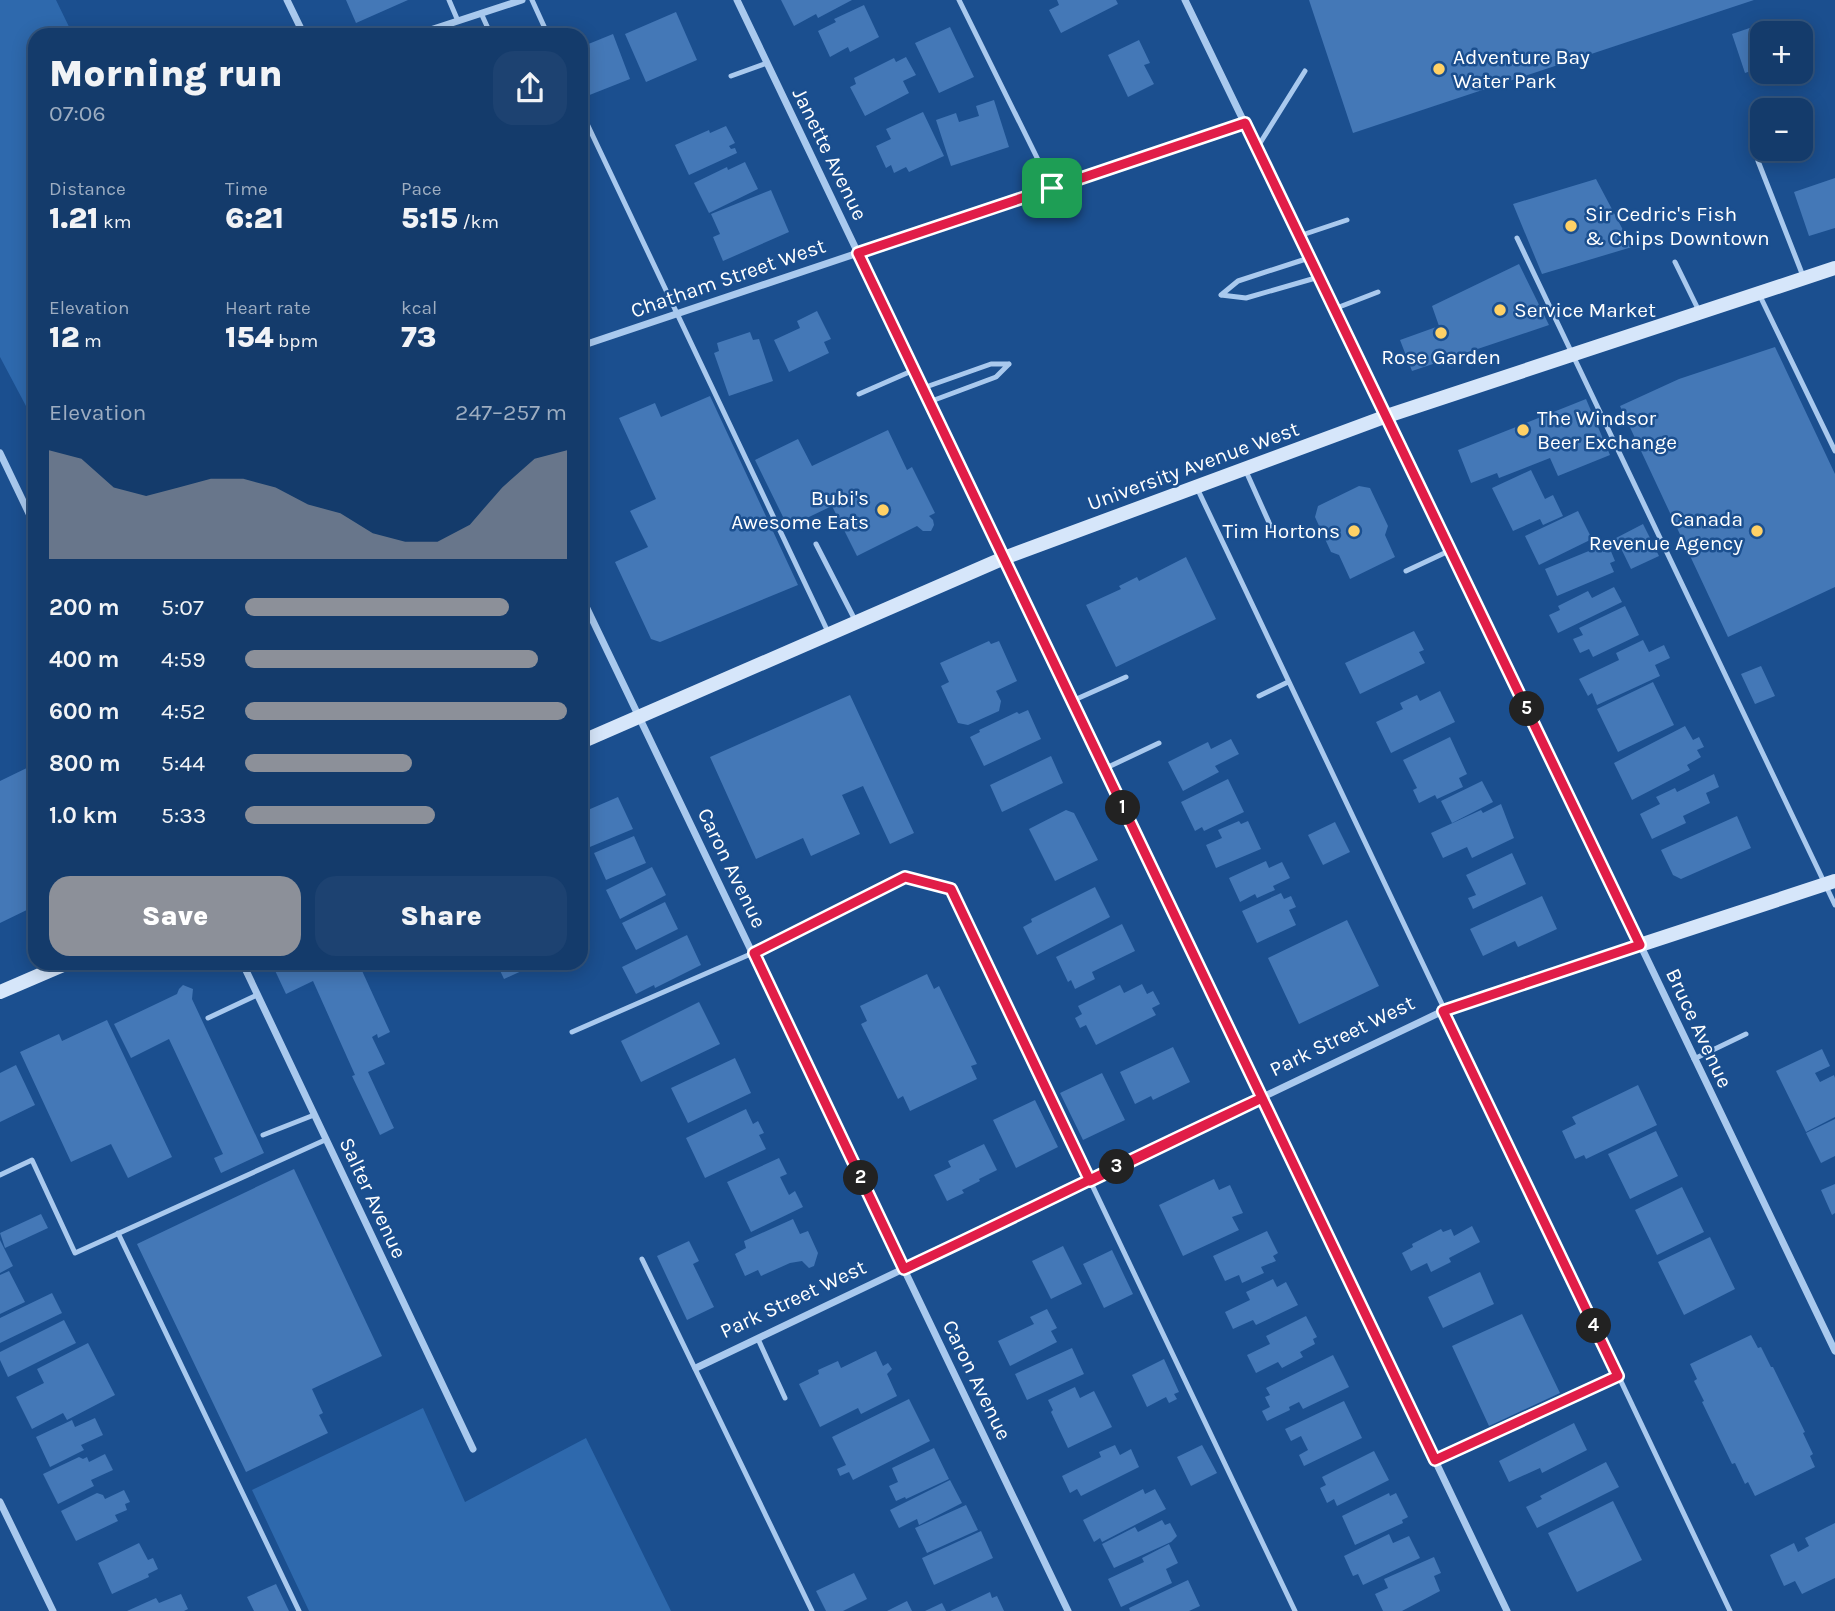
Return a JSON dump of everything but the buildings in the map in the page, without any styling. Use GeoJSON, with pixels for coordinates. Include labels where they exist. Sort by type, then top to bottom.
{"type":"FeatureCollection","features":[{"type":"Feature","properties":{"kind":"main road","name":"University Avenue West"},"geometry":{"type":"LineString","coordinates":[[588,739],[1004,558],[1387,416],[1835,268]]}},
{"type":"Feature","properties":{"kind":"main road","name":"Park Street West"},"geometry":{"type":"LineString","coordinates":[[1640,945],[1830,882]]}},
{"type":"Feature","properties":{"kind":"main road"},"geometry":{"type":"LineString","coordinates":[[0,992],[51,970]]}},
{"type":"Feature","properties":{"kind":"street"},"geometry":{"type":"LineString","coordinates":[[287,0],[301,28]]}},
{"type":"Feature","properties":{"kind":"street"},"geometry":{"type":"LineString","coordinates":[[436,28],[522,0]]}},
{"type":"Feature","properties":{"kind":"street","name":"Janette Avenue"},"geometry":{"type":"LineString","coordinates":[[737,0],[1507,1611]]}},
{"type":"Feature","properties":{"kind":"street","name":"Bruce Avenue"},"geometry":{"type":"LineString","coordinates":[[1185,0],[1835,1351]]}},
{"type":"Feature","properties":{"kind":"street","name":"Chatham Street West"},"geometry":{"type":"LineString","coordinates":[[588,344],[1245,123]]}},
{"type":"Feature","properties":{"kind":"street"},"geometry":{"type":"LineString","coordinates":[[0,453],[28,511]]}},
{"type":"Feature","properties":{"kind":"street","name":"Caron Avenue"},"geometry":{"type":"LineString","coordinates":[[588,610],[1068,1611]]}},
{"type":"Feature","properties":{"kind":"street","name":"Park Street West"},"geometry":{"type":"LineString","coordinates":[[696,1368],[1443,1011],[1640,945]]}},
{"type":"Feature","properties":{"kind":"street","name":"Salter Avenue"},"geometry":{"type":"LineString","coordinates":[[246,970],[473,1449]]}},
{"type":"Feature","properties":{"kind":"street"},"geometry":{"type":"LineString","coordinates":[[0,1502],[52,1611]]}},
{"type":"Feature","properties":{"kind":"lane"},"geometry":{"type":"LineString","coordinates":[[449,0],[458,21]]}},
{"type":"Feature","properties":{"kind":"lane"},"geometry":{"type":"LineString","coordinates":[[532,0],[545,28]]}},
{"type":"Feature","properties":{"kind":"lane"},"geometry":{"type":"LineString","coordinates":[[959,0],[1052,188]]}},
{"type":"Feature","properties":{"kind":"lane"},"geometry":{"type":"LineString","coordinates":[[481,13],[488,28]]}},
{"type":"Feature","properties":{"kind":"lane"},"geometry":{"type":"LineString","coordinates":[[731,76],[767,63]]}},
{"type":"Feature","properties":{"kind":"lane"},"geometry":{"type":"LineString","coordinates":[[1257,148],[1305,71]]}},
{"type":"Feature","properties":{"kind":"lane"},"geometry":{"type":"LineString","coordinates":[[588,126],[829,634]]}},
{"type":"Feature","properties":{"kind":"lane"},"geometry":{"type":"LineString","coordinates":[[1758,161],[1804,279]]}},
{"type":"Feature","properties":{"kind":"lane"},"geometry":{"type":"LineString","coordinates":[[1299,236],[1347,220]]}},
{"type":"Feature","properties":{"kind":"lane"},"geometry":{"type":"LineString","coordinates":[[1517,238],[1830,882],[1835,905]]}},
{"type":"Feature","properties":{"kind":"lane"},"geometry":{"type":"LineString","coordinates":[[1310,258],[1238,281],[1221,295],[1246,298],[1319,277]]}},
{"type":"Feature","properties":{"kind":"lane"},"geometry":{"type":"LineString","coordinates":[[1675,262],[1700,313]]}},
{"type":"Feature","properties":{"kind":"lane"},"geometry":{"type":"LineString","coordinates":[[1334,309],[1378,292]]}},
{"type":"Feature","properties":{"kind":"lane"},"geometry":{"type":"LineString","coordinates":[[1759,293],[1835,451]]}},
{"type":"Feature","properties":{"kind":"lane"},"geometry":{"type":"LineString","coordinates":[[923,388],[991,364],[1009,364],[996,377],[929,402]]}},
{"type":"Feature","properties":{"kind":"lane"},"geometry":{"type":"LineString","coordinates":[[859,394],[914,370]]}},
{"type":"Feature","properties":{"kind":"lane"},"geometry":{"type":"LineString","coordinates":[[1245,469],[1271,527]]}},
{"type":"Feature","properties":{"kind":"lane"},"geometry":{"type":"LineString","coordinates":[[1196,487],[1730,1611]]}},
{"type":"Feature","properties":{"kind":"lane"},"geometry":{"type":"LineString","coordinates":[[816,544],[856,622]]}},
{"type":"Feature","properties":{"kind":"lane"},"geometry":{"type":"LineString","coordinates":[[1406,571],[1451,550]]}},
{"type":"Feature","properties":{"kind":"lane"},"geometry":{"type":"LineString","coordinates":[[1072,701],[1126,677]]}},
{"type":"Feature","properties":{"kind":"lane"},"geometry":{"type":"LineString","coordinates":[[1259,696],[1288,681]]}},
{"type":"Feature","properties":{"kind":"lane"},"geometry":{"type":"LineString","coordinates":[[1104,769],[1159,743]]}},
{"type":"Feature","properties":{"kind":"lane"},"geometry":{"type":"LineString","coordinates":[[572,1032],[754,953],[905,877],[951,889],[1295,1611]]}},
{"type":"Feature","properties":{"kind":"lane"},"geometry":{"type":"LineString","coordinates":[[208,1018],[257,995]]}},
{"type":"Feature","properties":{"kind":"lane"},"geometry":{"type":"LineString","coordinates":[[1694,1059],[1746,1034]]}},
{"type":"Feature","properties":{"kind":"lane"},"geometry":{"type":"LineString","coordinates":[[263,1135],[314,1115]]}},
{"type":"Feature","properties":{"kind":"lane"},"geometry":{"type":"LineString","coordinates":[[0,1175],[32,1160],[75,1253],[326,1140]]}},
{"type":"Feature","properties":{"kind":"lane"},"geometry":{"type":"LineString","coordinates":[[118,1233],[299,1611]]}},
{"type":"Feature","properties":{"kind":"lane"},"geometry":{"type":"LineString","coordinates":[[642,1259],[812,1611]]}},
{"type":"Feature","properties":{"kind":"lane"},"geometry":{"type":"LineString","coordinates":[[758,1339],[785,1398]]}},
{"type":"Feature","properties":{"kind":"lane"},"geometry":{"type":"LineString","coordinates":[[1435,1460],[1618,1376]]}},
{"type":"Feature","properties":{"kind":"shaded area"},"geometry":{"type":"Polygon","coordinates":[[[0,0],[56,0],[70,28],[28,28],[28,410],[0,357],[0,0]]]}},
{"type":"Feature","properties":{"kind":"shaded area"},"geometry":{"type":"Polygon","coordinates":[[[423,1408],[465,1502],[586,1438],[671,1611],[309,1611],[252,1490],[423,1408]]]}},
{"type":"Feature","properties":{"kind":"place","name":"Adventure Bay Water Park"},"geometry":{"type":"Point","coordinates":[1439,69]}},
{"type":"Feature","properties":{"kind":"place","name":"Sir Cedric's Fish & Chips Downtown"},"geometry":{"type":"Point","coordinates":[1571,226]}},
{"type":"Feature","properties":{"kind":"place","name":"Service Market"},"geometry":{"type":"Point","coordinates":[1500,310]}},
{"type":"Feature","properties":{"kind":"place","name":"Rose Garden"},"geometry":{"type":"Point","coordinates":[1441,333]}},
{"type":"Feature","properties":{"kind":"place","name":"The Windsor Beer Exchange"},"geometry":{"type":"Point","coordinates":[1523,430]}},
{"type":"Feature","properties":{"kind":"place","name":"Bubi's Awesome Eats"},"geometry":{"type":"Point","coordinates":[883,510]}},
{"type":"Feature","properties":{"kind":"place","name":"Tim Hortons"},"geometry":{"type":"Point","coordinates":[1354,531]}},
{"type":"Feature","properties":{"kind":"place","name":"Canada Revenue Agency"},"geometry":{"type":"Point","coordinates":[1757,531]}},
{"type":"Feature","properties":{"kind":"route"},"geometry":{"type":"LineString","coordinates":[[1052,188],[858,253],[1262,1098],[1234,1110],[1090,1181],[904,1269],[754,953],[905,877],[951,889],[1090,1181],[1262,1098],[1435,1460],[1618,1376],[1443,1011],[1640,945],[1245,123],[1052,188]]}}]}
